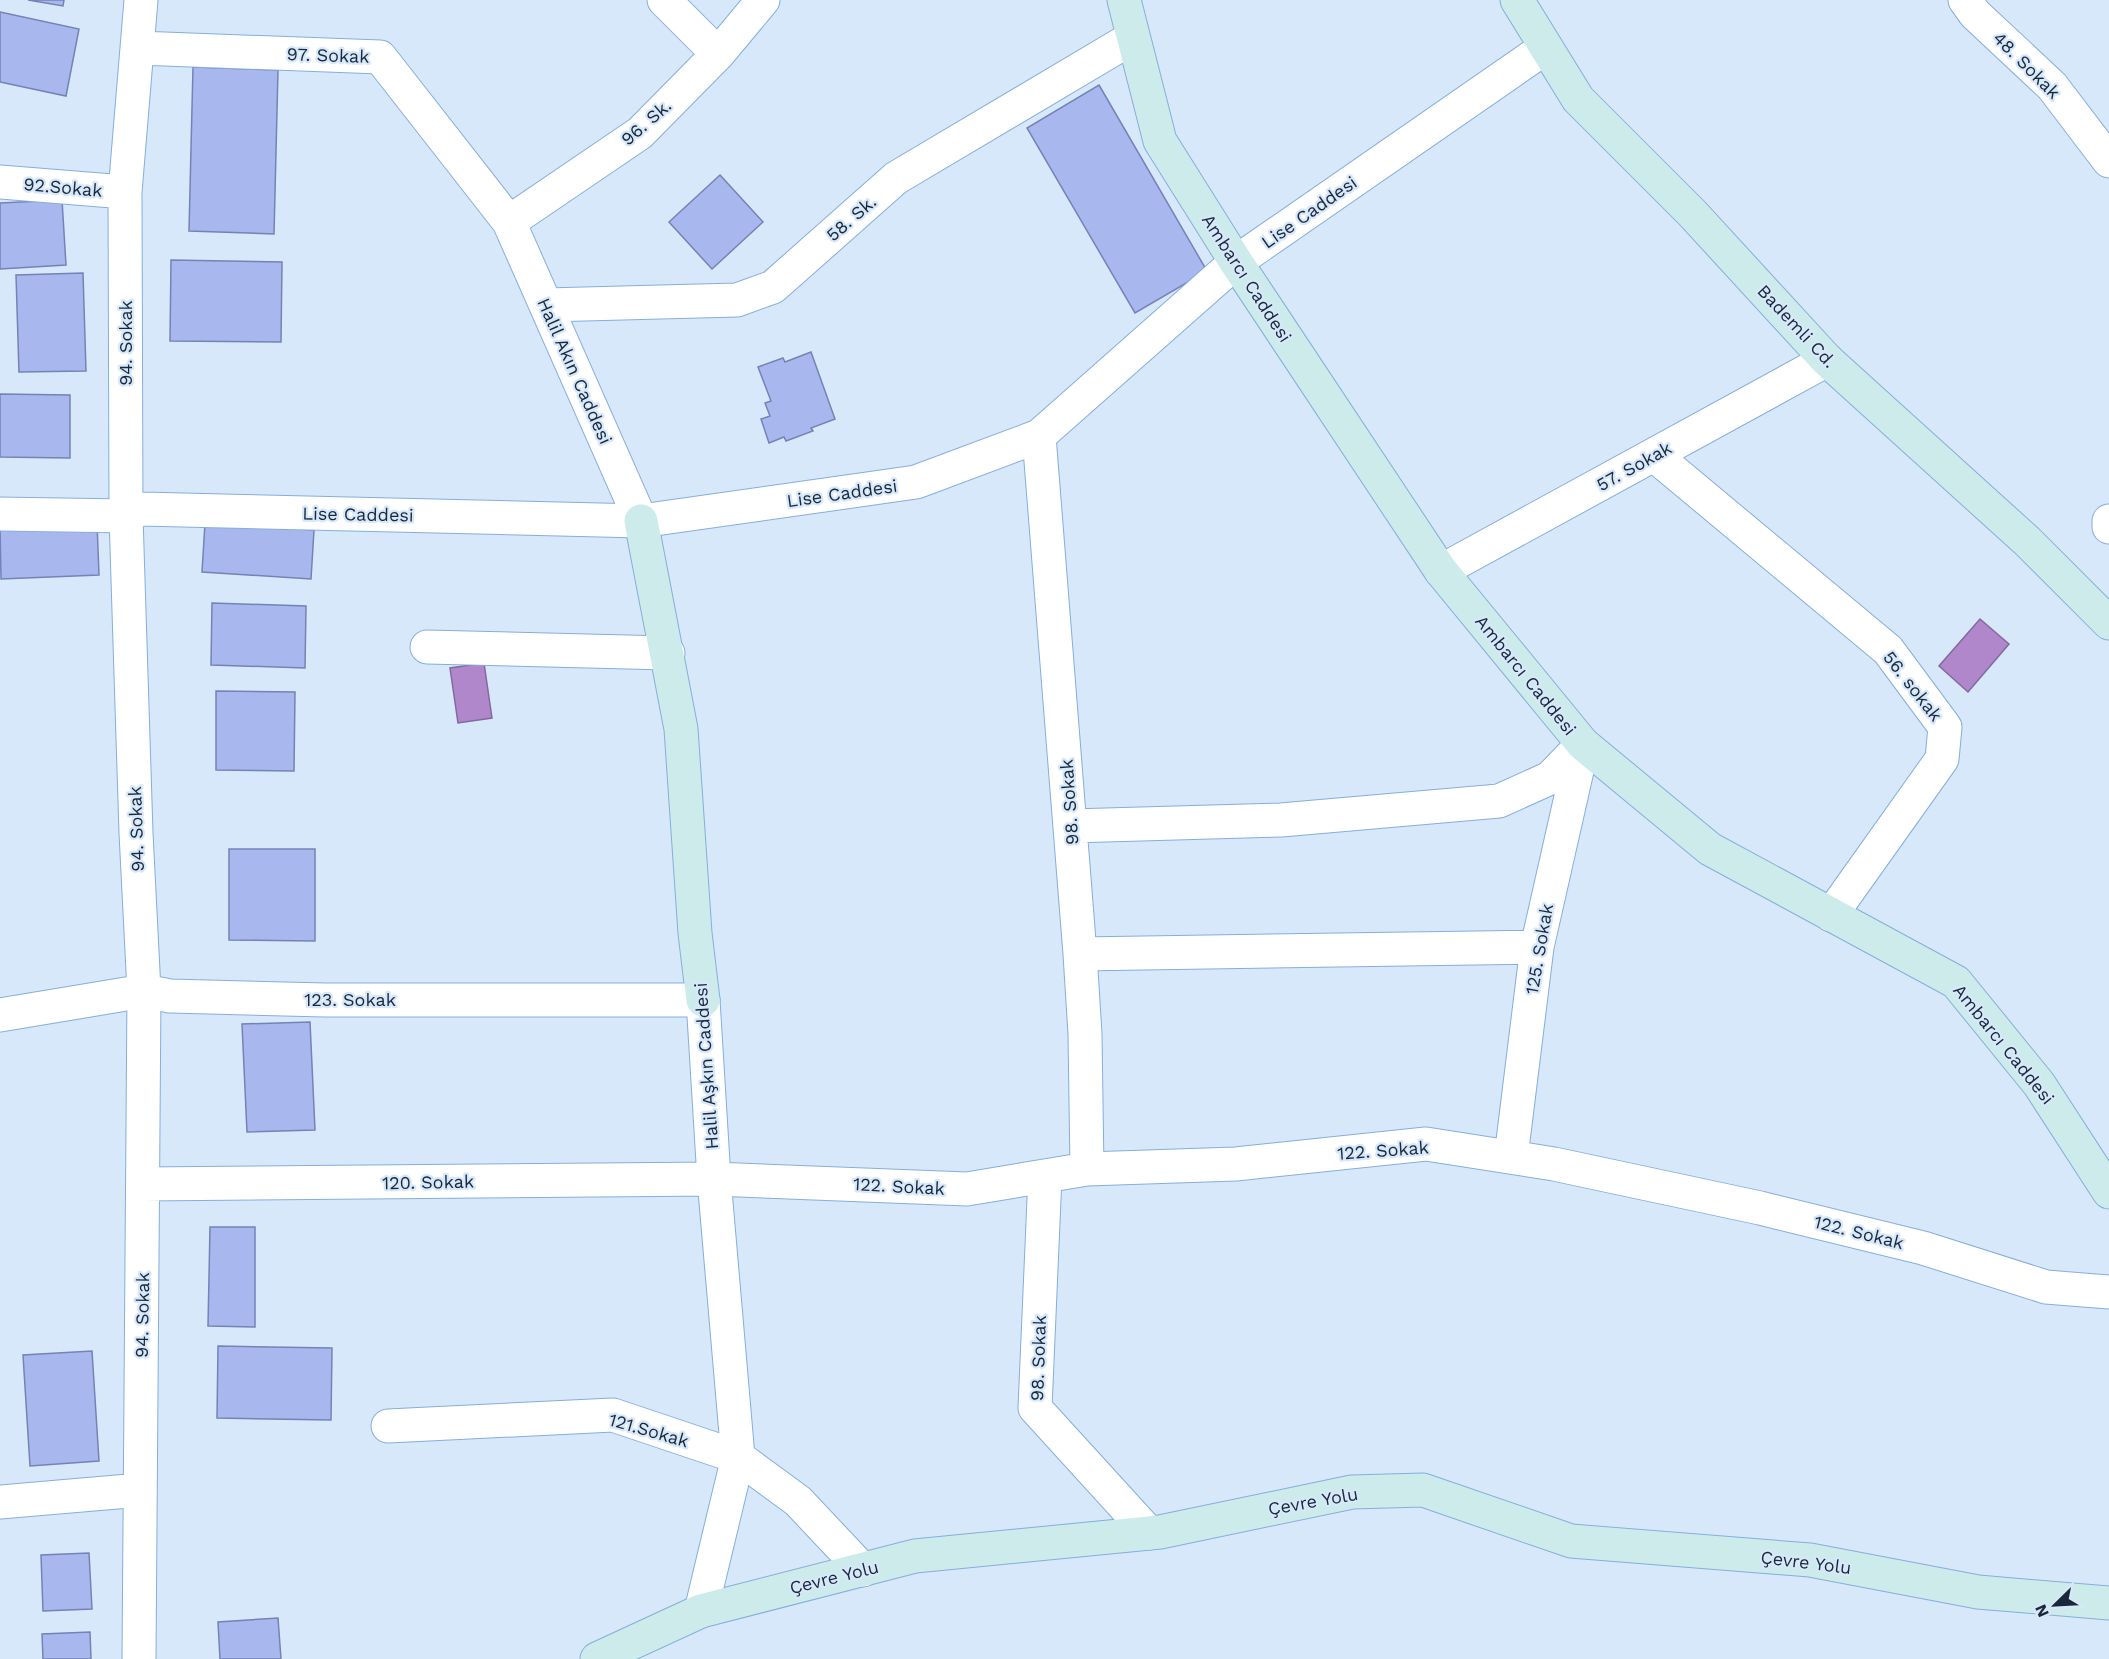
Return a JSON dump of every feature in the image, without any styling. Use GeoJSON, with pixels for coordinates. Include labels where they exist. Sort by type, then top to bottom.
{"type":"FeatureCollection","features":[{"type":"Feature","properties":{"kind":"street","name":"94. Sokak"},"geometry":{"type":"LineString","coordinates":[[139,1659],[144,991],[136,833],[126,516],[125,192],[141,0]]}},
{"type":"Feature","properties":{"kind":"street"},"geometry":{"type":"LineString","coordinates":[[664,0],[718,54]]}},
{"type":"Feature","properties":{"kind":"street","name":"96. Sk."},"geometry":{"type":"LineString","coordinates":[[510,222],[639,133],[718,54],[763,0]]}},
{"type":"Feature","properties":{"kind":"street","name":"Ambarcı Caddesi"},"geometry":{"type":"LineString","coordinates":[[1124,0],[1160,141],[1236,262],[1442,571],[1583,744],[1710,849],[1956,982],[2039,1084],[2109,1192]]}},
{"type":"Feature","properties":{"kind":"street","name":"Bademli Cd."},"geometry":{"type":"LineString","coordinates":[[1517,0],[1578,99],[1692,213],[1827,360],[2027,541],[2109,623]]}},
{"type":"Feature","properties":{"kind":"street","name":"48. Sokak"},"geometry":{"type":"LineString","coordinates":[[1965,0],[1975,14],[2052,86],[2109,161]]}},
{"type":"Feature","properties":{"kind":"street","name":"58. Sk."},"geometry":{"type":"LineString","coordinates":[[546,305],[737,300],[773,287],[896,178],[1132,38]]}},
{"type":"Feature","properties":{"kind":"street","name":"97. Sokak"},"geometry":{"type":"LineString","coordinates":[[138,48],[380,57],[510,222]]}},
{"type":"Feature","properties":{"kind":"street","name":"Lise Caddesi"},"geometry":{"type":"LineString","coordinates":[[0,514],[126,516],[141,509],[641,521],[916,482],[1039,435],[1236,262],[1545,48]]}},
{"type":"Feature","properties":{"kind":"street","name":"92.Sokak"},"geometry":{"type":"LineString","coordinates":[[0,182],[125,192]]}},
{"type":"Feature","properties":{"kind":"street","name":"Halil Akın Caddesi"},"geometry":{"type":"LineString","coordinates":[[510,222],[641,521]]}},
{"type":"Feature","properties":{"kind":"street","name":"57. Sokak"},"geometry":{"type":"LineString","coordinates":[[1442,571],[1827,360]]}},
{"type":"Feature","properties":{"kind":"street","name":"98. Sokak"},"geometry":{"type":"LineString","coordinates":[[1039,435],[1080,954],[1085,1034],[1087,1169]]}},
{"type":"Feature","properties":{"kind":"street","name":"56. sokak"},"geometry":{"type":"LineString","coordinates":[[1654,455],[1888,650],[1945,727],[1942,759],[1831,915]]}},
{"type":"Feature","properties":{"kind":"street","name":"Halil Aşkın Caddesi"},"geometry":{"type":"LineString","coordinates":[[641,521],[681,729],[695,933],[703,1000],[714,1179],[738,1457],[701,1611]]}},
{"type":"Feature","properties":{"kind":"street"},"geometry":{"type":"LineString","coordinates":[[2109,521],[2109,527]]}},
{"type":"Feature","properties":{"kind":"street"},"geometry":{"type":"LineString","coordinates":[[428,647],[668,653]]}},
{"type":"Feature","properties":{"kind":"street"},"geometry":{"type":"LineString","coordinates":[[1071,826],[1281,820],[1499,801],[1550,778],[1583,744]]}},
{"type":"Feature","properties":{"kind":"street","name":"125. Sokak"},"geometry":{"type":"LineString","coordinates":[[1511,1157],[1537,947],[1583,744]]}},
{"type":"Feature","properties":{"kind":"street"},"geometry":{"type":"LineString","coordinates":[[1080,954],[1537,947]]}},
{"type":"Feature","properties":{"kind":"street","name":"123. Sokak"},"geometry":{"type":"LineString","coordinates":[[0,1015],[144,991],[170,996],[325,1000],[703,1000]]}},
{"type":"Feature","properties":{"kind":"street","name":"122. Sokak"},"geometry":{"type":"LineString","coordinates":[[714,1179],[967,1190],[1087,1169],[1236,1164],[1426,1143],[1511,1157],[1760,1208],[1923,1248],[2046,1287],[2109,1292]]}},
{"type":"Feature","properties":{"kind":"street","name":"98. Sokak"},"geometry":{"type":"LineString","coordinates":[[1045,1176],[1035,1408],[1149,1533]]}},
{"type":"Feature","properties":{"kind":"street","name":"120. Sokak"},"geometry":{"type":"LineString","coordinates":[[143,1184],[714,1179]]}},
{"type":"Feature","properties":{"kind":"street","name":"121.Sokak"},"geometry":{"type":"LineString","coordinates":[[388,1426],[613,1415],[738,1457],[798,1501],[863,1570]]}},
{"type":"Feature","properties":{"kind":"street"},"geometry":{"type":"LineString","coordinates":[[0,1502],[140,1490]]}},
{"type":"Feature","properties":{"kind":"street","name":"Çevre Yolu"},"geometry":{"type":"LineString","coordinates":[[597,1659],[701,1611],[915,1556],[1149,1533],[1352,1492],[1423,1490],[1571,1542],[1810,1560],[1978,1592],[2109,1603]]}},
{"type":"Feature","properties":{"kind":"shaded area"},"geometry":{"type":"Polygon","coordinates":[[[1980,619],[2009,644],[1968,692],[1939,666],[1980,619]]]}},
{"type":"Feature","properties":{"kind":"shaded area"},"geometry":{"type":"Polygon","coordinates":[[[484,663],[492,718],[458,723],[450,668],[484,663]]]}},
{"type":"Feature","properties":{"kind":"building"},"geometry":{"type":"Polygon","coordinates":[[[28,0],[64,0],[63,6],[28,0]]]}},
{"type":"Feature","properties":{"kind":"building"},"geometry":{"type":"Polygon","coordinates":[[[0,12],[79,29],[66,96],[0,82],[0,12]]]}},
{"type":"Feature","properties":{"kind":"building"},"geometry":{"type":"Polygon","coordinates":[[[193,67],[278,70],[274,234],[189,231],[193,67]]]}},
{"type":"Feature","properties":{"kind":"building"},"geometry":{"type":"Polygon","coordinates":[[[1099,85],[1207,271],[1135,313],[1027,128],[1099,85]]]}},
{"type":"Feature","properties":{"kind":"building"},"geometry":{"type":"Polygon","coordinates":[[[720,175],[763,222],[712,269],[669,222],[720,175]]]}},
{"type":"Feature","properties":{"kind":"building"},"geometry":{"type":"Polygon","coordinates":[[[62,200],[66,265],[0,269],[0,203],[62,200]]]}},
{"type":"Feature","properties":{"kind":"building"},"geometry":{"type":"Polygon","coordinates":[[[171,260],[282,262],[281,342],[170,341],[171,260]]]}},
{"type":"Feature","properties":{"kind":"building"},"geometry":{"type":"Polygon","coordinates":[[[83,273],[86,371],[19,372],[16,275],[83,273]]]}},
{"type":"Feature","properties":{"kind":"building"},"geometry":{"type":"Polygon","coordinates":[[[811,352],[835,419],[811,428],[813,431],[786,441],[784,437],[769,443],[761,419],[770,416],[765,403],[771,401],[758,367],[783,358],[785,362],[811,352]]]}},
{"type":"Feature","properties":{"kind":"building"},"geometry":{"type":"Polygon","coordinates":[[[0,394],[70,395],[70,458],[0,457],[0,394]]]}},
{"type":"Feature","properties":{"kind":"building"},"geometry":{"type":"Polygon","coordinates":[[[97,523],[99,575],[1,579],[0,527],[97,523]]]}},
{"type":"Feature","properties":{"kind":"building"},"geometry":{"type":"Polygon","coordinates":[[[205,523],[314,530],[311,579],[202,572],[205,523]]]}},
{"type":"Feature","properties":{"kind":"building"},"geometry":{"type":"Polygon","coordinates":[[[212,603],[306,606],[305,668],[211,665],[212,603]]]}},
{"type":"Feature","properties":{"kind":"building"},"geometry":{"type":"Polygon","coordinates":[[[216,691],[295,692],[294,771],[216,770],[216,691]]]}},
{"type":"Feature","properties":{"kind":"building"},"geometry":{"type":"Polygon","coordinates":[[[229,849],[315,849],[315,941],[229,940],[229,849]]]}},
{"type":"Feature","properties":{"kind":"building"},"geometry":{"type":"Polygon","coordinates":[[[310,1022],[315,1130],[247,1132],[242,1024],[310,1022]]]}},
{"type":"Feature","properties":{"kind":"building"},"geometry":{"type":"Polygon","coordinates":[[[210,1227],[255,1227],[255,1327],[208,1326],[210,1227]]]}},
{"type":"Feature","properties":{"kind":"building"},"geometry":{"type":"Polygon","coordinates":[[[218,1346],[332,1348],[331,1420],[217,1418],[218,1346]]]}},
{"type":"Feature","properties":{"kind":"building"},"geometry":{"type":"Polygon","coordinates":[[[92,1351],[99,1461],[30,1466],[23,1355],[92,1351]]]}},
{"type":"Feature","properties":{"kind":"building"},"geometry":{"type":"Polygon","coordinates":[[[89,1553],[92,1609],[43,1611],[41,1555],[89,1553]]]}},
{"type":"Feature","properties":{"kind":"building"},"geometry":{"type":"Polygon","coordinates":[[[278,1618],[281,1659],[220,1659],[218,1622],[278,1618]]]}},
{"type":"Feature","properties":{"kind":"building"},"geometry":{"type":"Polygon","coordinates":[[[90,1632],[91,1659],[43,1659],[42,1634],[90,1632]]]}}]}
